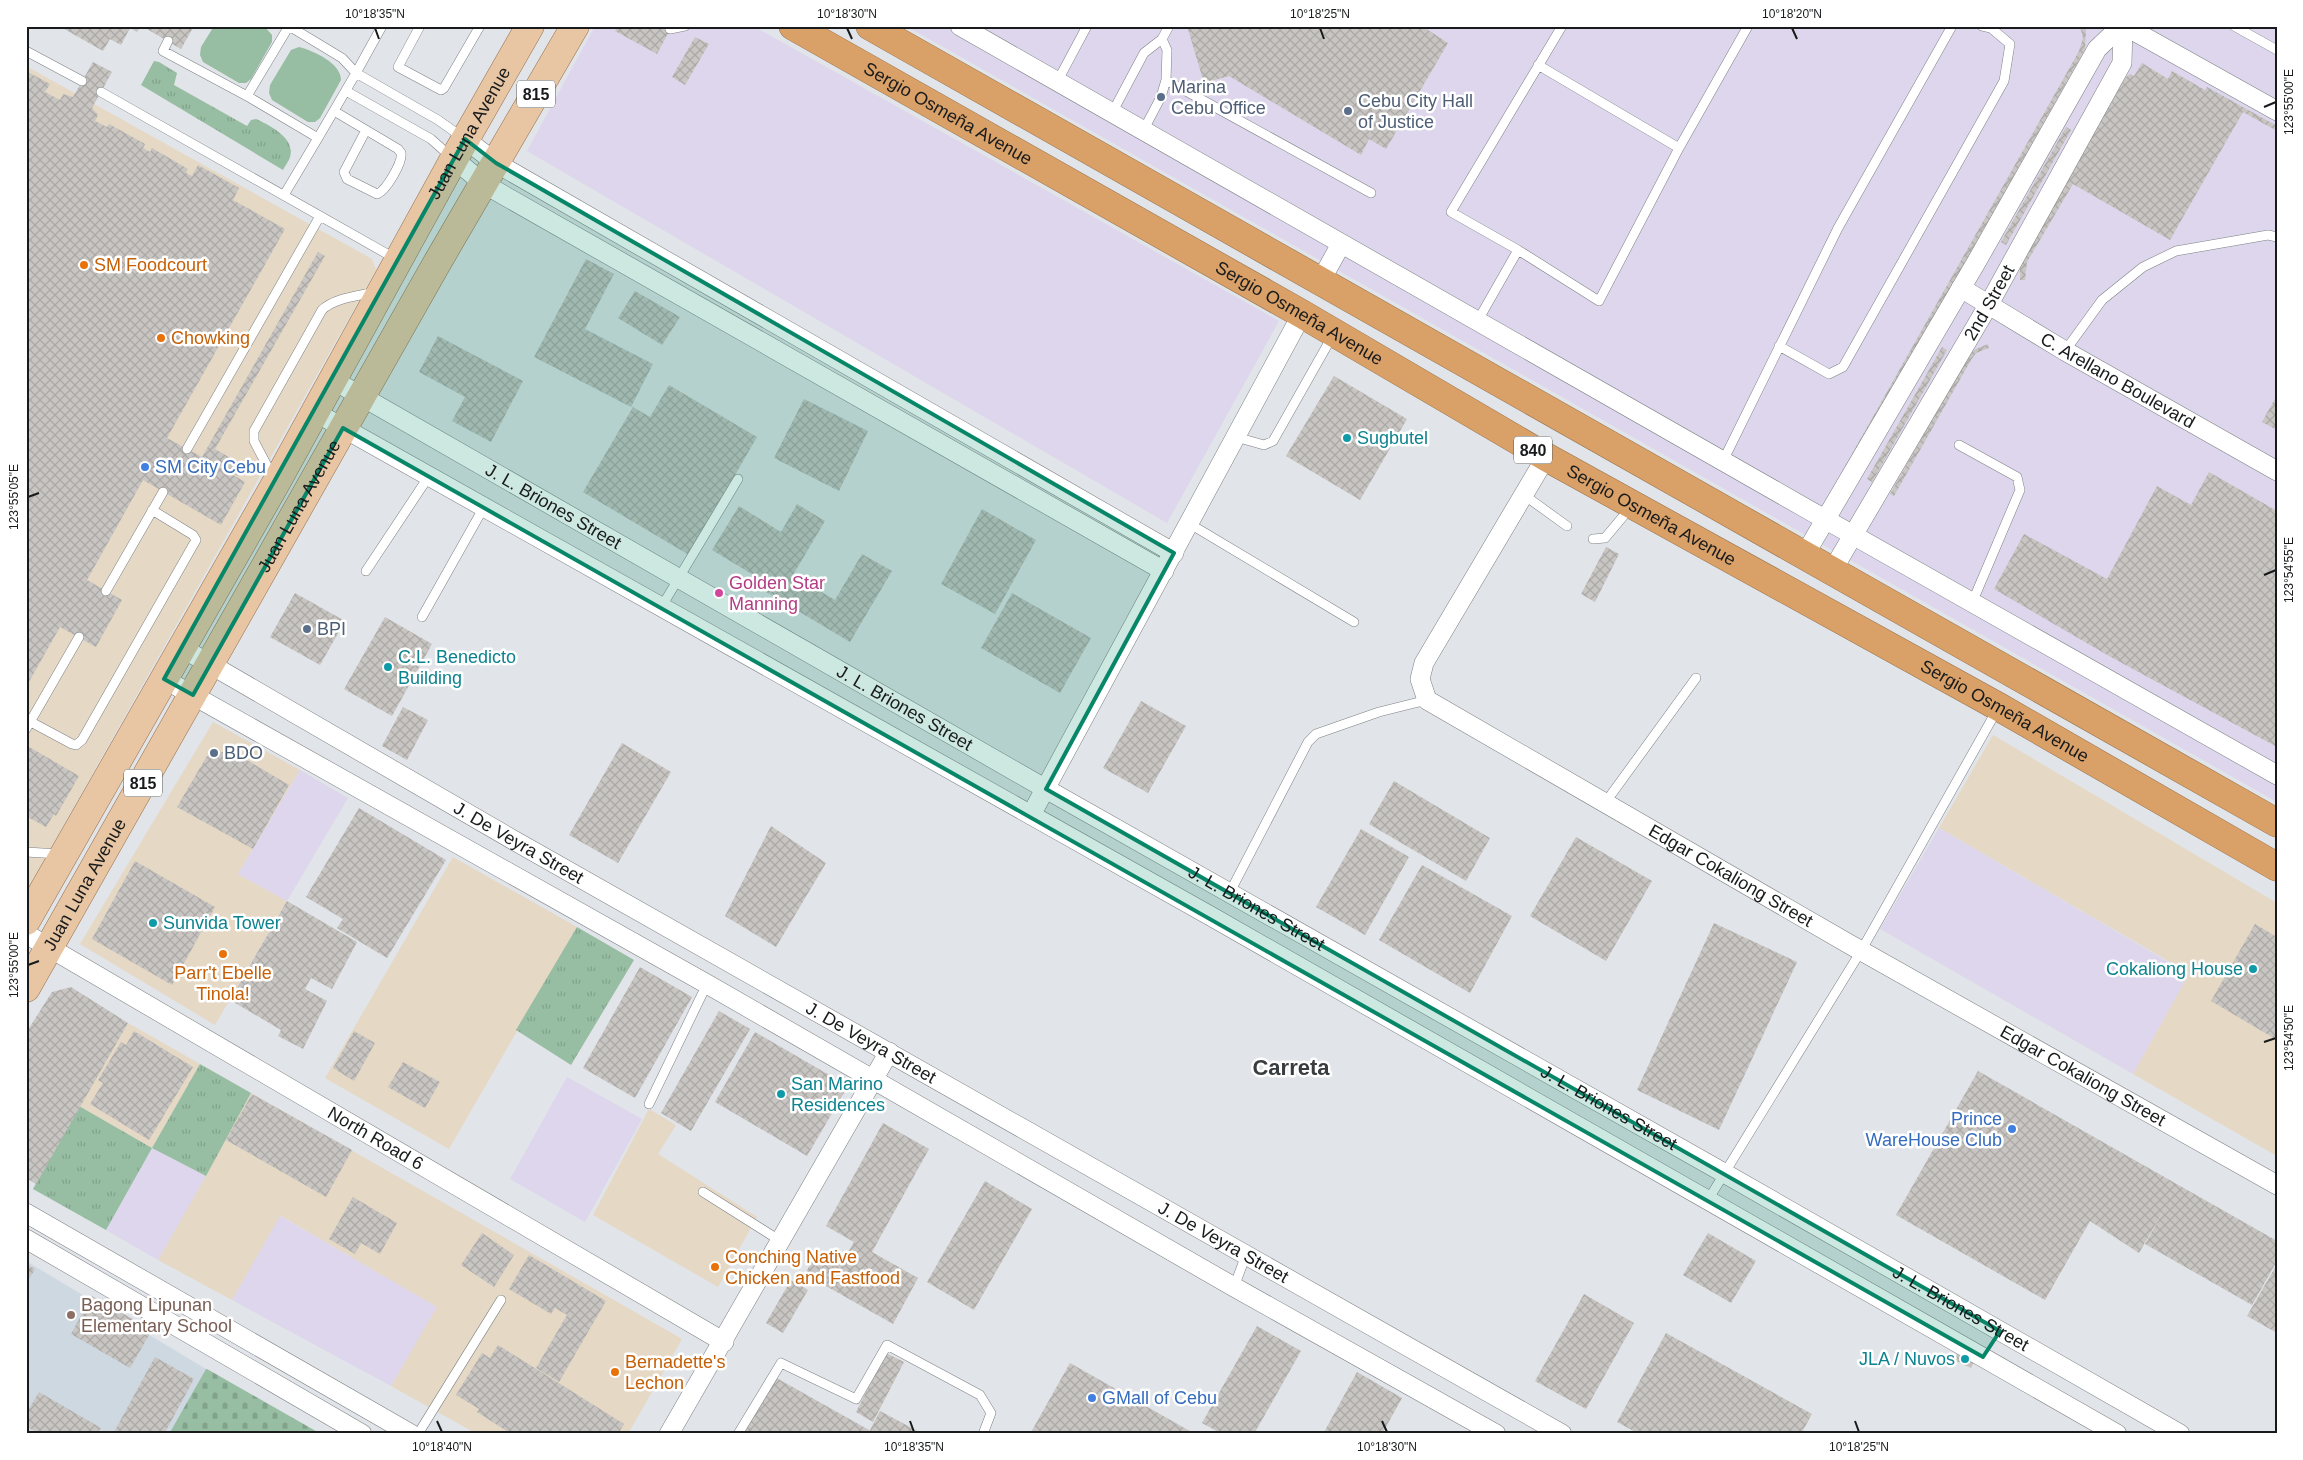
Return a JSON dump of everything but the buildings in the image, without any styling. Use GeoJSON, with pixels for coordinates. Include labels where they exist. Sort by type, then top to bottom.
{"type":"FeatureCollection","features":[{"type":"Feature","properties":{"kind":"highway","name":"Sergio Osmeña Avenue"},"geometry":{"type":"LineString","coordinates":[[793,26],[1302,314],[1546,457],[1999,707],[2277,867]]}},
{"type":"Feature","properties":{"kind":"highway","name":"Sergio Osmeña Avenue"},"geometry":{"type":"LineString","coordinates":[[870,26],[2277,824]]}},
{"type":"Feature","properties":{"kind":"main road","name":"Juan Luna Avenue"},"geometry":{"type":"LineString","coordinates":[[26,921],[316,412],[460,149],[530,26]]}},
{"type":"Feature","properties":{"kind":"main road","name":"Juan Luna Avenue"},"geometry":{"type":"LineString","coordinates":[[26,988],[343,428],[575,26]]}},
{"type":"Feature","properties":{"kind":"street"},"geometry":{"type":"LineString","coordinates":[[960,26],[1477,322],[1723,460],[1852,536],[2277,775]]}},
{"type":"Feature","properties":{"kind":"street"},"geometry":{"type":"LineString","coordinates":[[2123,26],[2277,111]]}},
{"type":"Feature","properties":{"kind":"street","name":"2nd Street"},"geometry":{"type":"LineString","coordinates":[[1804,556],[1961,288],[2097,49],[2123,26]]}},
{"type":"Feature","properties":{"kind":"street","name":"2nd Street"},"geometry":{"type":"LineString","coordinates":[[1832,571],[1989,304],[2122,63],[2123,26]]}},
{"type":"Feature","properties":{"kind":"street"},"geometry":{"type":"LineString","coordinates":[[460,149],[490,174],[858,397],[1164,571]]}},
{"type":"Feature","properties":{"kind":"street"},"geometry":{"type":"LineString","coordinates":[[490,174],[869,376],[1174,553]]}},
{"type":"Feature","properties":{"kind":"street"},"geometry":{"type":"LineString","coordinates":[[1320,282],[1341,244]]}},
{"type":"Feature","properties":{"kind":"street","name":"C. Arellano Boulevard"},"geometry":{"type":"LineString","coordinates":[[1961,288],[2065,350],[2277,471]]}},
{"type":"Feature","properties":{"kind":"street"},"geometry":{"type":"LineString","coordinates":[[1031,815],[1302,314]]}},
{"type":"Feature","properties":{"kind":"street"},"geometry":{"type":"LineString","coordinates":[[858,397],[869,376]]}},
{"type":"Feature","properties":{"kind":"street","name":"J. L. Briones Street"},"geometry":{"type":"LineString","coordinates":[[333,380],[1046,789],[1392,984],[2180,1434]]}},
{"type":"Feature","properties":{"kind":"street","name":"J. L. Briones Street"},"geometry":{"type":"LineString","coordinates":[[316,412],[1378,1011],[2117,1434]]}},
{"type":"Feature","properties":{"kind":"street"},"geometry":{"type":"LineString","coordinates":[[1427,700],[1420,679],[1424,663],[1546,457]]}},
{"type":"Feature","properties":{"kind":"street","name":"J. De Veyra Street"},"geometry":{"type":"LineString","coordinates":[[182,648],[515,841],[1562,1434]]}},
{"type":"Feature","properties":{"kind":"street","name":"J. De Veyra Street"},"geometry":{"type":"LineString","coordinates":[[164,679],[707,984],[1234,1287],[1496,1434]]}},
{"type":"Feature","properties":{"kind":"street","name":"Edgar Cokaliong Street"},"geometry":{"type":"LineString","coordinates":[[1427,700],[1861,951],[2277,1185]]}},
{"type":"Feature","properties":{"kind":"street"},"geometry":{"type":"LineString","coordinates":[[503,869],[515,841]]}},
{"type":"Feature","properties":{"kind":"street","name":"North Road 6"},"geometry":{"type":"LineString","coordinates":[[26,934],[724,1342]]}},
{"type":"Feature","properties":{"kind":"street"},"geometry":{"type":"LineString","coordinates":[[1378,1011],[1392,984]]}},
{"type":"Feature","properties":{"kind":"street"},"geometry":{"type":"LineString","coordinates":[[669,1434],[724,1342],[779,1240],[889,1052]]}},
{"type":"Feature","properties":{"kind":"street"},"geometry":{"type":"LineString","coordinates":[[26,1213],[411,1434]]}},
{"type":"Feature","properties":{"kind":"street"},"geometry":{"type":"LineString","coordinates":[[26,1239],[362,1434]]}},
{"type":"Feature","properties":{"kind":"street"},"geometry":{"type":"LineString","coordinates":[[1984,1358],[2000,1331]]}},
{"type":"Feature","properties":{"kind":"lane"},"geometry":{"type":"LineString","coordinates":[[247,96],[289,26],[342,58],[356,73],[438,120],[460,149]]}},
{"type":"Feature","properties":{"kind":"lane"},"geometry":{"type":"LineString","coordinates":[[284,195],[382,26]]}},
{"type":"Feature","properties":{"kind":"lane"},"geometry":{"type":"LineString","coordinates":[[420,26],[399,64],[399,68],[441,90],[444,88],[480,26]]}},
{"type":"Feature","properties":{"kind":"lane"},"geometry":{"type":"LineString","coordinates":[[670,29],[685,26]]}},
{"type":"Feature","properties":{"kind":"lane"},"geometry":{"type":"LineString","coordinates":[[1057,82],[1087,26]]}},
{"type":"Feature","properties":{"kind":"lane"},"geometry":{"type":"LineString","coordinates":[[1112,113],[1144,53],[1162,39],[1169,26]]}},
{"type":"Feature","properties":{"kind":"lane"},"geometry":{"type":"LineString","coordinates":[[1562,26],[1451,212],[1518,250],[1599,301],[1678,148],[1748,26]]}},
{"type":"Feature","properties":{"kind":"lane"},"geometry":{"type":"LineString","coordinates":[[1723,460],[1838,228],[1952,26]]}},
{"type":"Feature","properties":{"kind":"lane"},"geometry":{"type":"LineString","coordinates":[[1779,346],[1829,374],[1843,367],[2004,81],[2010,44],[1991,28],[1982,26]]}},
{"type":"Feature","properties":{"kind":"lane"},"geometry":{"type":"LineString","coordinates":[[2234,26],[2277,50]]}},
{"type":"Feature","properties":{"kind":"lane"},"geometry":{"type":"LineString","coordinates":[[1143,131],[1161,97],[1166,80],[1167,50],[1162,39]]}},
{"type":"Feature","properties":{"kind":"lane"},"geometry":{"type":"LineString","coordinates":[[168,41],[163,51],[247,96],[318,138]]}},
{"type":"Feature","properties":{"kind":"lane"},"geometry":{"type":"LineString","coordinates":[[26,50],[82,81]]}},
{"type":"Feature","properties":{"kind":"lane"},"geometry":{"type":"LineString","coordinates":[[1538,65],[1678,148]]}},
{"type":"Feature","properties":{"kind":"lane"},"geometry":{"type":"LineString","coordinates":[[1166,80],[1372,193]]}},
{"type":"Feature","properties":{"kind":"lane"},"geometry":{"type":"LineString","coordinates":[[346,91],[431,139],[460,149]]}},
{"type":"Feature","properties":{"kind":"lane"},"geometry":{"type":"LineString","coordinates":[[101,92],[399,260]]}},
{"type":"Feature","properties":{"kind":"lane"},"geometry":{"type":"LineString","coordinates":[[334,111],[366,130],[398,149],[402,156],[384,191],[377,194],[347,179],[344,172],[366,130]]}},
{"type":"Feature","properties":{"kind":"lane"},"geometry":{"type":"LineString","coordinates":[[188,449],[320,216]]}},
{"type":"Feature","properties":{"kind":"lane"},"geometry":{"type":"LineString","coordinates":[[2065,350],[2102,300],[2143,267],[2176,251],[2268,235],[2277,237]]}},
{"type":"Feature","properties":{"kind":"lane"},"geometry":{"type":"LineString","coordinates":[[1477,322],[1518,250]]}},
{"type":"Feature","properties":{"kind":"lane"},"geometry":{"type":"LineString","coordinates":[[276,483],[254,441],[254,431],[322,310],[327,305],[336,302],[382,290]]}},
{"type":"Feature","properties":{"kind":"lane"},"geometry":{"type":"LineString","coordinates":[[1236,437],[1264,444],[1273,441],[1334,333]]}},
{"type":"Feature","properties":{"kind":"lane"},"geometry":{"type":"LineString","coordinates":[[1959,444],[2017,477],[2020,490],[1972,604]]}},
{"type":"Feature","properties":{"kind":"lane"},"geometry":{"type":"LineString","coordinates":[[366,571],[429,476]]}},
{"type":"Feature","properties":{"kind":"lane"},"geometry":{"type":"LineString","coordinates":[[662,606],[738,479]]}},
{"type":"Feature","properties":{"kind":"lane"},"geometry":{"type":"LineString","coordinates":[[106,591],[163,492]]}},
{"type":"Feature","properties":{"kind":"lane"},"geometry":{"type":"LineString","coordinates":[[1524,495],[1566,526]]}},
{"type":"Feature","properties":{"kind":"lane"},"geometry":{"type":"LineString","coordinates":[[1593,539],[1606,538],[1633,505]]}},
{"type":"Feature","properties":{"kind":"lane"},"geometry":{"type":"LineString","coordinates":[[422,617],[484,506]]}},
{"type":"Feature","properties":{"kind":"lane"},"geometry":{"type":"LineString","coordinates":[[79,637],[28,725],[76,745],[82,740],[92,723],[196,540],[193,535],[152,510]]}},
{"type":"Feature","properties":{"kind":"lane"},"geometry":{"type":"LineString","coordinates":[[1190,524],[1354,622]]}},
{"type":"Feature","properties":{"kind":"lane"},"geometry":{"type":"LineString","coordinates":[[1605,804],[1696,678]]}},
{"type":"Feature","properties":{"kind":"lane"},"geometry":{"type":"LineString","coordinates":[[1230,892],[1308,742],[1316,734],[1379,712],[1427,700]]}},
{"type":"Feature","properties":{"kind":"lane"},"geometry":{"type":"LineString","coordinates":[[1708,1200],[1861,951],[1999,707]]}},
{"type":"Feature","properties":{"kind":"lane"},"geometry":{"type":"LineString","coordinates":[[26,852],[64,854]]}},
{"type":"Feature","properties":{"kind":"lane"},"geometry":{"type":"LineString","coordinates":[[649,1104],[707,984]]}},
{"type":"Feature","properties":{"kind":"lane"},"geometry":{"type":"LineString","coordinates":[[703,1192],[763,1232],[779,1240]]}},
{"type":"Feature","properties":{"kind":"lane"},"geometry":{"type":"LineString","coordinates":[[1234,1287],[1246,1255]]}},
{"type":"Feature","properties":{"kind":"lane"},"geometry":{"type":"LineString","coordinates":[[418,1434],[501,1300]]}},
{"type":"Feature","properties":{"kind":"lane"},"geometry":{"type":"LineString","coordinates":[[738,1434],[781,1363],[856,1399],[887,1345],[980,1395],[991,1413],[983,1434]]}},
{"type":"Feature","properties":{"kind":"highlighted area"},"geometry":{"type":"Polygon","coordinates":[[[465,139],[496,163],[1174,553],[1046,789],[2000,1331],[1983,1357],[343,428],[193,695],[164,679],[465,139]]]}},
{"type":"Feature","properties":{"kind":"shaded area"},"geometry":{"type":"Polygon","coordinates":[[[595,26],[753,26],[1279,321],[1167,523],[527,151],[595,26]]]}},
{"type":"Feature","properties":{"kind":"shaded area"},"geometry":{"type":"Polygon","coordinates":[[[906,26],[2277,26],[2277,802],[1562,397],[906,26]]]}},
{"type":"Feature","properties":{"kind":"shaded area","name":"SM City Cebu"},"geometry":{"type":"Polygon","coordinates":[[[26,66],[372,259],[376,270],[26,892],[26,66]]]}},
{"type":"Feature","properties":{"kind":"shaded area"},"geometry":{"type":"Polygon","coordinates":[[[213,722],[300,770],[238,874],[287,901],[215,1025],[80,944],[213,722]]]}},
{"type":"Feature","properties":{"kind":"shaded area"},"geometry":{"type":"Polygon","coordinates":[[[1993,735],[2277,903],[2277,1156],[2133,1074],[2189,973],[1939,828],[1993,735]]]}},
{"type":"Feature","properties":{"kind":"shaded area"},"geometry":{"type":"Polygon","coordinates":[[[300,770],[348,798],[287,901],[238,874],[300,770]]]}},
{"type":"Feature","properties":{"kind":"shaded area"},"geometry":{"type":"Polygon","coordinates":[[[1939,828],[2189,974],[2133,1074],[1880,929],[1939,828]]]}},
{"type":"Feature","properties":{"kind":"shaded area"},"geometry":{"type":"Polygon","coordinates":[[[453,857],[577,927],[449,1149],[325,1078],[453,857]]]}},
{"type":"Feature","properties":{"kind":"shaded area"},"geometry":{"type":"Polygon","coordinates":[[[128,1023],[200,1064],[152,1148],[79,1106],[128,1023]]]}},
{"type":"Feature","properties":{"kind":"shaded area"},"geometry":{"type":"Polygon","coordinates":[[[567,1077],[642,1119],[585,1222],[510,1179],[567,1077]]]}},
{"type":"Feature","properties":{"kind":"shaded area"},"geometry":{"type":"Polygon","coordinates":[[[251,1093],[682,1339],[628,1434],[477,1434],[391,1386],[436,1307],[281,1216],[232,1300],[158,1260],[251,1093]]]}},
{"type":"Feature","properties":{"kind":"shaded area"},"geometry":{"type":"Polygon","coordinates":[[[649,1109],[676,1125],[658,1154],[757,1217],[718,1287],[593,1215],[649,1109]]]}},
{"type":"Feature","properties":{"kind":"shaded area"},"geometry":{"type":"Polygon","coordinates":[[[152,1148],[206,1176],[158,1260],[106,1230],[152,1148]]]}},
{"type":"Feature","properties":{"kind":"shaded area"},"geometry":{"type":"Polygon","coordinates":[[[280,1216],[437,1307],[391,1386],[232,1300],[280,1216]]]}},
{"type":"Feature","properties":{"kind":"shaded area","name":"Bagong Lipunan Elementary School"},"geometry":{"type":"Polygon","coordinates":[[[26,1261],[206,1369],[169,1434],[26,1434],[26,1261]]]}},
{"type":"Feature","properties":{"kind":"green space"},"geometry":{"type":"Polygon","coordinates":[[[214,26],[264,26],[272,35],[272,42],[251,79],[246,83],[239,83],[203,62],[200,55],[201,47],[214,26]]]}},
{"type":"Feature","properties":{"kind":"green space"},"geometry":{"type":"Polygon","coordinates":[[[299,47],[312,51],[326,59],[337,68],[340,74],[341,80],[320,118],[315,122],[308,122],[272,100],[269,93],[270,85],[291,50],[299,47]]]}},
{"type":"Feature","properties":{"kind":"green space"},"geometry":{"type":"Polygon","coordinates":[[[154,61],[177,73],[174,85],[247,126],[251,120],[256,119],[280,133],[289,144],[291,150],[283,170],[141,85],[154,61]]]}},
{"type":"Feature","properties":{"kind":"green space"},"geometry":{"type":"Polygon","coordinates":[[[577,927],[634,960],[571,1065],[516,1030],[577,927]]]}},
{"type":"Feature","properties":{"kind":"green space"},"geometry":{"type":"Polygon","coordinates":[[[200,1064],[251,1093],[206,1176],[152,1148],[200,1064]]]}},
{"type":"Feature","properties":{"kind":"green space"},"geometry":{"type":"Polygon","coordinates":[[[79,1106],[152,1148],[106,1230],[33,1189],[79,1106]]]}},
{"type":"Feature","properties":{"kind":"green space"},"geometry":{"type":"Polygon","coordinates":[[[207,1369],[321,1434],[169,1434],[207,1369]]]}},
{"type":"Feature","properties":{"kind":"place","name":"Marina Cebu Office"},"geometry":{"type":"Point","coordinates":[1161,97]}},
{"type":"Feature","properties":{"kind":"place","name":"Cebu City Hall of Justice"},"geometry":{"type":"Point","coordinates":[1348,111]}},
{"type":"Feature","properties":{"kind":"place","name":"SM Foodcourt"},"geometry":{"type":"Point","coordinates":[84,265]}},
{"type":"Feature","properties":{"kind":"place","name":"Chowking"},"geometry":{"type":"Point","coordinates":[161,338]}},
{"type":"Feature","properties":{"kind":"place","name":"Sugbutel"},"geometry":{"type":"Point","coordinates":[1347,438]}},
{"type":"Feature","properties":{"kind":"place","name":"SM City Cebu"},"geometry":{"type":"Point","coordinates":[145,467]}},
{"type":"Feature","properties":{"kind":"place","name":"Golden Star Manning"},"geometry":{"type":"Point","coordinates":[719,593]}},
{"type":"Feature","properties":{"kind":"place","name":"BPI"},"geometry":{"type":"Point","coordinates":[307,629]}},
{"type":"Feature","properties":{"kind":"place","name":"C.L. Benedicto Building"},"geometry":{"type":"Point","coordinates":[388,667]}},
{"type":"Feature","properties":{"kind":"place","name":"BDO"},"geometry":{"type":"Point","coordinates":[214,753]}},
{"type":"Feature","properties":{"kind":"place","name":"Sunvida Tower"},"geometry":{"type":"Point","coordinates":[153,923]}},
{"type":"Feature","properties":{"kind":"place","name":"Parr't Ebelle Tinola!"},"geometry":{"type":"Point","coordinates":[223,954]}},
{"type":"Feature","properties":{"kind":"place","name":"Cokaliong House"},"geometry":{"type":"Point","coordinates":[2253,969]}},
{"type":"Feature","properties":{"kind":"place","name":"San Marino Residences"},"geometry":{"type":"Point","coordinates":[781,1094]}},
{"type":"Feature","properties":{"kind":"place","name":"Prince WareHouse Club"},"geometry":{"type":"Point","coordinates":[2012,1129]}},
{"type":"Feature","properties":{"kind":"place","name":"Conching Native Chicken and Fastfood"},"geometry":{"type":"Point","coordinates":[715,1267]}},
{"type":"Feature","properties":{"kind":"place","name":"Bagong Lipunan Elementary School"},"geometry":{"type":"Point","coordinates":[71,1315]}},
{"type":"Feature","properties":{"kind":"place","name":"JLA / Nuvos"},"geometry":{"type":"Point","coordinates":[1965,1359]}},
{"type":"Feature","properties":{"kind":"place","name":"Bernadette's Lechon"},"geometry":{"type":"Point","coordinates":[615,1372]}},
{"type":"Feature","properties":{"kind":"place","name":"GMall of Cebu"},"geometry":{"type":"Point","coordinates":[1092,1398]}},
{"type":"Feature","properties":{"kind":"district","name":"Carreta"},"geometry":{"type":"Point","coordinates":[1291,1067]}}]}
